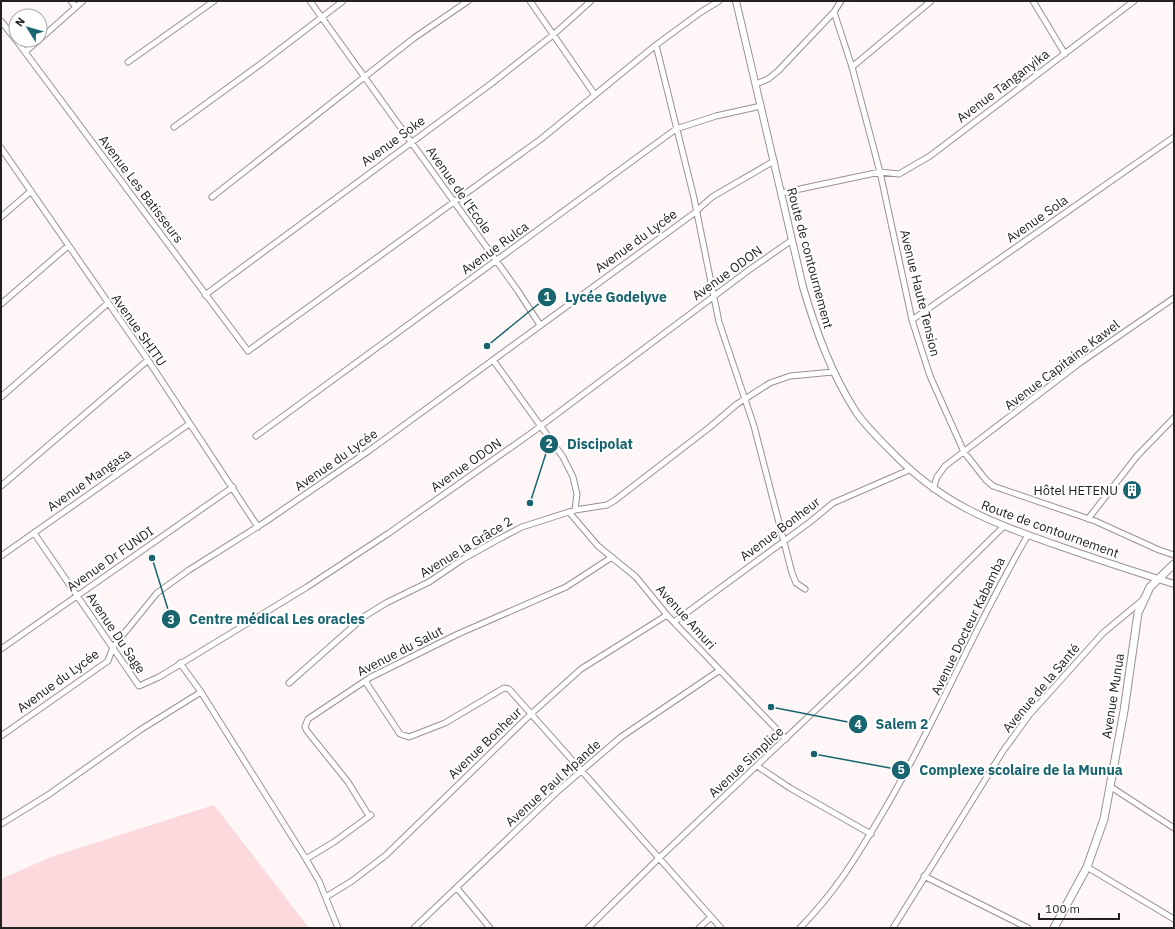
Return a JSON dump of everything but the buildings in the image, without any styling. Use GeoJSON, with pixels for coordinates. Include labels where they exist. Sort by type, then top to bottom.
{"type":"FeatureCollection","features":[{"type":"Feature","properties":{"kind":"main road","name":"Avenue Munua"},"geometry":{"type":"LineString","coordinates":[[1054,928],[1087,866],[1104,819],[1138,613],[1150,587],[1174,564]]}},
{"type":"Feature","properties":{"kind":"street"},"geometry":{"type":"LineString","coordinates":[[71,1],[76,7]]}},
{"type":"Feature","properties":{"kind":"street"},"geometry":{"type":"LineString","coordinates":[[48,31],[83,1]]}},
{"type":"Feature","properties":{"kind":"street"},"geometry":{"type":"LineString","coordinates":[[128,62],[214,1]]}},
{"type":"Feature","properties":{"kind":"street","name":"Avenue de l'Ecole"},"geometry":{"type":"LineString","coordinates":[[310,1],[374,87],[540,325]]}},
{"type":"Feature","properties":{"kind":"street"},"geometry":{"type":"LineString","coordinates":[[174,127],[262,63],[342,1]]}},
{"type":"Feature","properties":{"kind":"street"},"geometry":{"type":"LineString","coordinates":[[212,197],[414,38],[468,1]]}},
{"type":"Feature","properties":{"kind":"street"},"geometry":{"type":"LineString","coordinates":[[530,1],[595,95]]}},
{"type":"Feature","properties":{"kind":"street","name":"Avenue Soke"},"geometry":{"type":"LineString","coordinates":[[205,294],[492,83],[553,35],[591,1]]}},
{"type":"Feature","properties":{"kind":"street"},"geometry":{"type":"LineString","coordinates":[[453,202],[541,139],[656,45],[701,12],[719,1]]}},
{"type":"Feature","properties":{"kind":"street","name":"Route de contournement"},"geometry":{"type":"LineString","coordinates":[[736,1],[792,240],[816,331],[833,372],[857,413],[876,437],[909,470],[933,489],[979,516],[1003,527],[1174,584]]}},
{"type":"Feature","properties":{"kind":"street"},"geometry":{"type":"LineString","coordinates":[[756,84],[768,79],[778,71],[834,12],[841,1]]}},
{"type":"Feature","properties":{"kind":"street"},"geometry":{"type":"LineString","coordinates":[[852,67],[931,1]]}},
{"type":"Feature","properties":{"kind":"street"},"geometry":{"type":"LineString","coordinates":[[1033,1],[1065,54]]}},
{"type":"Feature","properties":{"kind":"street","name":"Avenue Tanganyika"},"geometry":{"type":"LineString","coordinates":[[781,193],[880,172],[899,174],[930,156],[996,104],[1065,54],[1134,1]]}},
{"type":"Feature","properties":{"kind":"street","name":"Avenue Haute Tension"},"geometry":{"type":"LineString","coordinates":[[834,12],[852,67],[880,172],[912,320],[930,376],[964,452],[986,480],[993,486],[1088,519],[1174,555]]}},
{"type":"Feature","properties":{"kind":"street","name":"Avenue Les Batisseurs"},"geometry":{"type":"LineString","coordinates":[[1,21],[8,30]]}},
{"type":"Feature","properties":{"kind":"street"},"geometry":{"type":"LineString","coordinates":[[656,45],[696,211],[719,322],[746,399],[783,542],[796,583],[805,589]]}},
{"type":"Feature","properties":{"kind":"street","name":"Avenue Les Batisseurs"},"geometry":{"type":"LineString","coordinates":[[23,48],[248,351],[453,202]]}},
{"type":"Feature","properties":{"kind":"street"},"geometry":{"type":"LineString","coordinates":[[26,51],[29,48]]}},
{"type":"Feature","properties":{"kind":"street","name":"Avenue Rulca"},"geometry":{"type":"LineString","coordinates":[[256,436],[676,129],[716,116],[761,106]]}},
{"type":"Feature","properties":{"kind":"street","name":"Avenue Sola"},"geometry":{"type":"LineString","coordinates":[[912,320],[1174,136]]}},
{"type":"Feature","properties":{"kind":"street","name":"Avenue SHITU"},"geometry":{"type":"LineString","coordinates":[[1,148],[107,304],[148,360],[258,527]]}},
{"type":"Feature","properties":{"kind":"street","name":"Avenue du Lycée"},"geometry":{"type":"LineString","coordinates":[[1,736],[108,662],[113,647],[157,593],[190,570],[258,527],[370,450],[696,211],[712,197],[774,161]]}},
{"type":"Feature","properties":{"kind":"street"},"geometry":{"type":"LineString","coordinates":[[1,218],[31,191]]}},
{"type":"Feature","properties":{"kind":"street","name":"Avenue ODON"},"geometry":{"type":"LineString","coordinates":[[139,686],[159,677],[307,587],[389,533],[540,426],[714,296],[792,240]]}},
{"type":"Feature","properties":{"kind":"street"},"geometry":{"type":"LineString","coordinates":[[1,304],[68,246]]}},
{"type":"Feature","properties":{"kind":"street","name":"Avenue Capitaine Kawel"},"geometry":{"type":"LineString","coordinates":[[964,452],[1063,376],[1174,298]]}},
{"type":"Feature","properties":{"kind":"street"},"geometry":{"type":"LineString","coordinates":[[1,397],[107,304]]}},
{"type":"Feature","properties":{"kind":"street"},"geometry":{"type":"LineString","coordinates":[[1,486],[148,360]]}},
{"type":"Feature","properties":{"kind":"street"},"geometry":{"type":"LineString","coordinates":[[493,360],[563,457],[573,477],[577,494],[575,510]]}},
{"type":"Feature","properties":{"kind":"street","name":"Avenue la Grâce 2"},"geometry":{"type":"LineString","coordinates":[[289,684],[365,616],[386,602],[419,588],[463,559],[522,527],[575,510],[607,505],[746,399],[770,383],[790,376],[833,372]]}},
{"type":"Feature","properties":{"kind":"street"},"geometry":{"type":"LineString","coordinates":[[1088,519],[1133,462],[1174,418]]}},
{"type":"Feature","properties":{"kind":"street","name":"Avenue Mangasa"},"geometry":{"type":"LineString","coordinates":[[1,556],[189,424]]}},
{"type":"Feature","properties":{"kind":"street"},"geometry":{"type":"LineString","coordinates":[[933,489],[941,470],[964,452]]}},
{"type":"Feature","properties":{"kind":"street","name":"Avenue Bonheur"},"geometry":{"type":"LineString","coordinates":[[674,622],[834,503],[909,470]]}},
{"type":"Feature","properties":{"kind":"street","name":"Avenue Dr FUNDI"},"geometry":{"type":"LineString","coordinates":[[1,649],[233,487]]}},
{"type":"Feature","properties":{"kind":"street","name":"Avenue Amuri"},"geometry":{"type":"LineString","coordinates":[[569,512],[586,532],[636,577],[667,615],[786,739]]}},
{"type":"Feature","properties":{"kind":"street","name":"Avenue Simplice"},"geometry":{"type":"LineString","coordinates":[[588,928],[658,859],[786,739],[1003,527]]}},
{"type":"Feature","properties":{"kind":"street","name":"Avenue Du Sage"},"geometry":{"type":"LineString","coordinates":[[34,533],[139,686]]}},
{"type":"Feature","properties":{"kind":"street","name":"Avenue Docteur Kabamba"},"geometry":{"type":"LineString","coordinates":[[800,928],[837,887],[871,834],[920,747],[1010,566],[1028,535]]}},
{"type":"Feature","properties":{"kind":"street","name":"Avenue du Salut"},"geometry":{"type":"LineString","coordinates":[[306,859],[334,842],[370,815],[348,782],[305,727],[308,719],[365,681],[458,634],[566,588],[612,557]]}},
{"type":"Feature","properties":{"kind":"street","name":"Avenue de la Santé"},"geometry":{"type":"LineString","coordinates":[[893,928],[1002,752],[1030,714],[1098,638],[1144,598]]}},
{"type":"Feature","properties":{"kind":"street","name":"Avenue Bonheur"},"geometry":{"type":"LineString","coordinates":[[326,897],[352,881],[386,855],[532,713],[581,669],[667,615]]}},
{"type":"Feature","properties":{"kind":"street"},"geometry":{"type":"LineString","coordinates":[[180,663],[201,692],[306,859],[319,881],[338,928]]}},
{"type":"Feature","properties":{"kind":"street","name":"Avenue Paul Mpande"},"geometry":{"type":"LineString","coordinates":[[414,928],[582,771],[621,737],[720,670]]}},
{"type":"Feature","properties":{"kind":"street"},"geometry":{"type":"LineString","coordinates":[[365,681],[400,734],[404,736],[415,735],[445,723],[504,688],[509,689],[532,713],[658,859],[721,928]]}},
{"type":"Feature","properties":{"kind":"street"},"geometry":{"type":"LineString","coordinates":[[1,824],[48,795],[140,730],[201,692]]}},
{"type":"Feature","properties":{"kind":"street"},"geometry":{"type":"LineString","coordinates":[[757,766],[790,788],[871,834]]}},
{"type":"Feature","properties":{"kind":"street"},"geometry":{"type":"LineString","coordinates":[[1110,787],[1174,828]]}},
{"type":"Feature","properties":{"kind":"street"},"geometry":{"type":"LineString","coordinates":[[1087,866],[1174,919]]}},
{"type":"Feature","properties":{"kind":"street"},"geometry":{"type":"LineString","coordinates":[[924,876],[1028,928]]}},
{"type":"Feature","properties":{"kind":"street"},"geometry":{"type":"LineString","coordinates":[[457,888],[490,928]]}},
{"type":"Feature","properties":{"kind":"street"},"geometry":{"type":"LineString","coordinates":[[699,928],[711,917]]}},
{"type":"Feature","properties":{"kind":"shaded area"},"geometry":{"type":"Polygon","coordinates":[[[214,805],[309,928],[1,928],[1,879],[51,857],[214,805]]]}},
{"type":"Feature","properties":{"kind":"place","name":"Lycée Godelyve"},"geometry":{"type":"Point","coordinates":[487,346]}},
{"type":"Feature","properties":{"kind":"place","name":"Hôtel HETENU"},"geometry":{"type":"Point","coordinates":[1132,490]}},
{"type":"Feature","properties":{"kind":"place","name":"Discipolat"},"geometry":{"type":"Point","coordinates":[530,503]}},
{"type":"Feature","properties":{"kind":"place","name":"Centre médical Les oracles"},"geometry":{"type":"Point","coordinates":[152,558]}},
{"type":"Feature","properties":{"kind":"place","name":"Salem 2"},"geometry":{"type":"Point","coordinates":[771,707]}},
{"type":"Feature","properties":{"kind":"place","name":"Complexe scolaire de la Munua"},"geometry":{"type":"Point","coordinates":[814,754]}}]}
